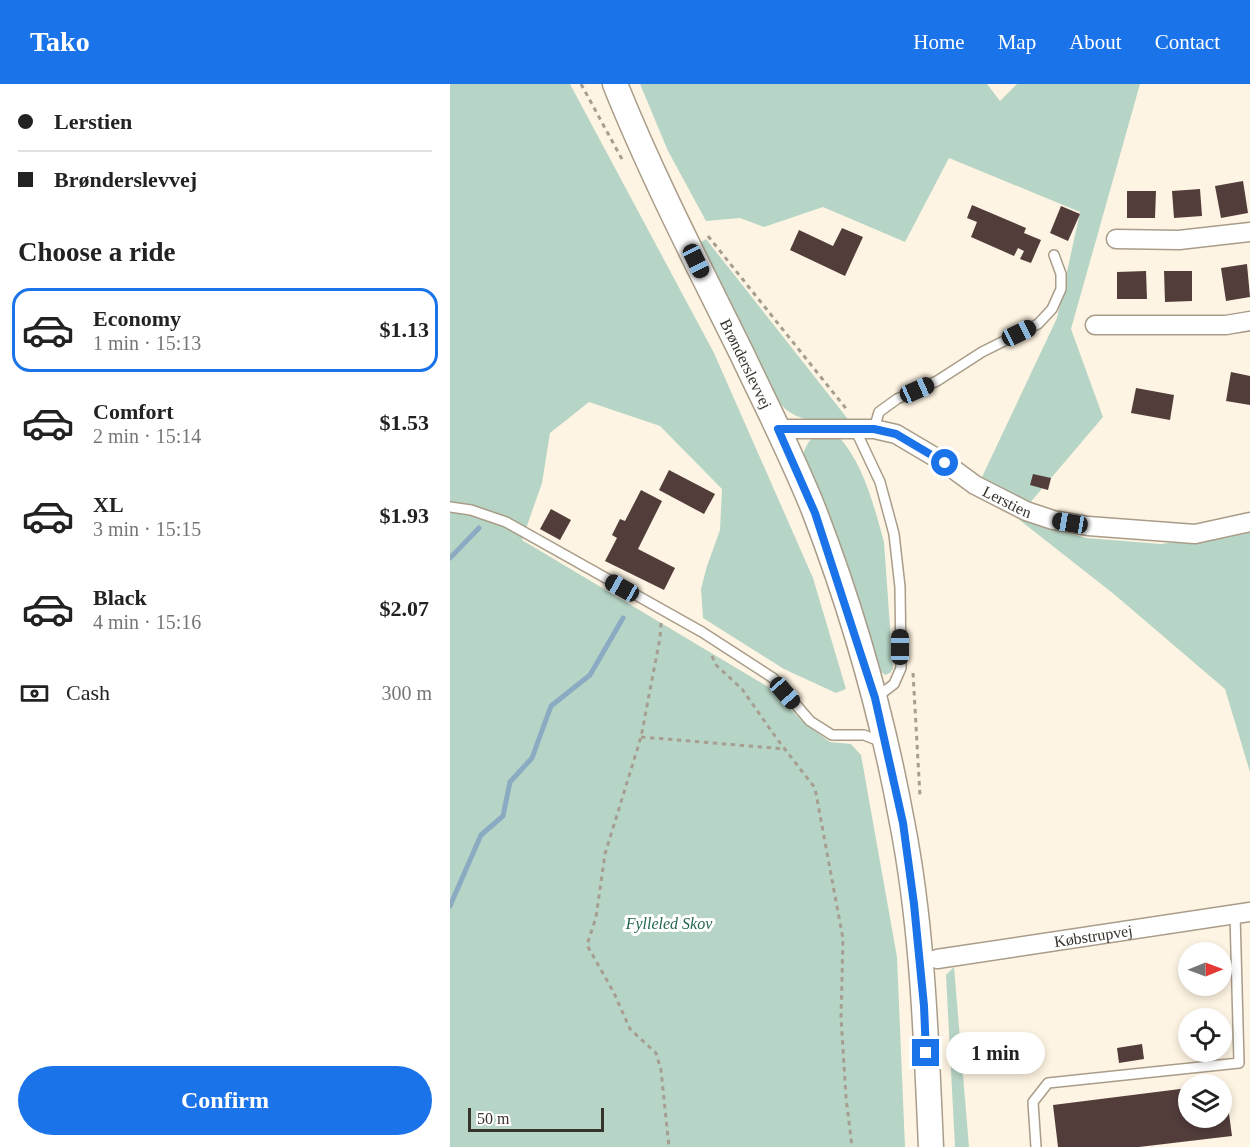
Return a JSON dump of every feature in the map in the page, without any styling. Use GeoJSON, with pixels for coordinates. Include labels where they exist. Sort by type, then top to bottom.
{"type":"FeatureCollection","features":[{"type":"Feature","properties":{"kind":"main road","name":"Brønderslevvej"},"geometry":{"type":"LineString","coordinates":[[615,84],[668,205],[778,429],[815,513],[875,698],[903,823],[914,904],[924,1006],[930,1147]]}},
{"type":"Feature","properties":{"kind":"street"},"geometry":{"type":"LineString","coordinates":[[1116,239],[1179,240],[1250,231]]}},
{"type":"Feature","properties":{"kind":"street"},"geometry":{"type":"LineString","coordinates":[[1095,325],[1226,325],[1250,321]]}},
{"type":"Feature","properties":{"kind":"street","name":"Lerstien"},"geometry":{"type":"LineString","coordinates":[[778,429],[874,429],[896,434],[945,463],[975,485],[1026,511],[1053,520],[1088,526],[1195,534],[1250,522]]}},
{"type":"Feature","properties":{"kind":"street","name":"Købstrupvej"},"geometry":{"type":"LineString","coordinates":[[937,959],[1242,913]]}},
{"type":"Feature","properties":{"kind":"lane"},"geometry":{"type":"LineString","coordinates":[[874,429],[879,412],[897,399],[937,381],[982,352],[1038,324],[1052,309],[1061,289],[1061,274],[1054,255]]}},
{"type":"Feature","properties":{"kind":"lane"},"geometry":{"type":"LineString","coordinates":[[855,429],[879,482],[894,534],[900,586],[901,668],[894,684],[875,698]]}},
{"type":"Feature","properties":{"kind":"lane"},"geometry":{"type":"LineString","coordinates":[[450,507],[471,510],[506,522],[702,632],[772,678],[810,721],[832,735],[864,735],[885,743]]}},
{"type":"Feature","properties":{"kind":"lane"},"geometry":{"type":"LineString","coordinates":[[1036,1147],[1033,1101],[1048,1083],[1239,1063],[1242,913]]}},
{"type":"Feature","properties":{"kind":"path"},"geometry":{"type":"LineString","coordinates":[[581,84],[625,164]]}},
{"type":"Feature","properties":{"kind":"path"},"geometry":{"type":"LineString","coordinates":[[661,610],[660,638],[641,737],[605,854],[596,917],[587,945],[614,993],[630,1029],[656,1053],[662,1070],[669,1147]]}},
{"type":"Feature","properties":{"kind":"path"},"geometry":{"type":"LineString","coordinates":[[702,632],[716,665],[742,689],[815,788],[843,939],[841,1017],[852,1147]]}},
{"type":"Feature","properties":{"kind":"path"},"geometry":{"type":"LineString","coordinates":[[641,737],[785,749]]}},
{"type":"Feature","properties":{"kind":"green space","name":"Fylleled Skov"},"geometry":{"type":"Polygon","coordinates":[[[450,84],[570,84],[714,353],[813,578],[846,689],[836,693],[784,669],[703,618],[701,589],[720,530],[722,489],[660,426],[589,402],[550,433],[542,483],[522,540],[770,688],[804,723],[830,742],[851,744],[861,755],[897,957],[905,1147],[450,1147],[450,84]]]}},
{"type":"Feature","properties":{"kind":"green space"},"geometry":{"type":"Polygon","coordinates":[[[640,84],[987,84],[1000,101],[1017,84],[1140,84],[1071,329],[1103,417],[1029,504],[982,477],[1057,318],[1080,212],[949,158],[905,242],[823,207],[764,227],[740,218],[706,221],[668,151],[640,84]]]}},
{"type":"Feature","properties":{"kind":"green space"},"geometry":{"type":"Polygon","coordinates":[[[706,239],[851,423],[801,418],[784,408],[777,400],[702,249],[701,242],[706,239]]]}},
{"type":"Feature","properties":{"kind":"green space"},"geometry":{"type":"Polygon","coordinates":[[[817,434],[839,437],[848,448],[862,473],[884,542],[893,669],[885,675],[878,669],[803,459],[807,445],[817,434]]]}},
{"type":"Feature","properties":{"kind":"green space"},"geometry":{"type":"Polygon","coordinates":[[[1017,518],[1086,538],[1161,544],[1250,532],[1250,772],[1225,689],[1115,595],[1017,518]]]}},
{"type":"Feature","properties":{"kind":"green space"},"geometry":{"type":"Polygon","coordinates":[[[954,967],[969,1147],[955,1147],[946,975],[954,967]]]}},
{"type":"Feature","properties":{"kind":"building"},"geometry":{"type":"Polygon","coordinates":[[[1243,181],[1248,213],[1221,218],[1215,186],[1243,181]]]}},
{"type":"Feature","properties":{"kind":"building"},"geometry":{"type":"Polygon","coordinates":[[[1200,189],[1202,216],[1174,218],[1172,191],[1200,189]]]}},
{"type":"Feature","properties":{"kind":"building"},"geometry":{"type":"Polygon","coordinates":[[[1127,191],[1156,191],[1155,218],[1127,218],[1127,191]]]}},
{"type":"Feature","properties":{"kind":"building"},"geometry":{"type":"Polygon","coordinates":[[[972,205],[1026,228],[1024,233],[1041,240],[1031,263],[1020,259],[1024,251],[1018,248],[1014,256],[971,237],[977,222],[967,218],[972,205]]]}},
{"type":"Feature","properties":{"kind":"building"},"geometry":{"type":"Polygon","coordinates":[[[1061,206],[1080,214],[1068,241],[1050,233],[1061,206]]]}},
{"type":"Feature","properties":{"kind":"building"},"geometry":{"type":"Polygon","coordinates":[[[842,228],[863,237],[845,276],[790,250],[799,230],[833,246],[842,228]]]}},
{"type":"Feature","properties":{"kind":"building"},"geometry":{"type":"Polygon","coordinates":[[[1247,264],[1250,297],[1226,301],[1221,268],[1247,264]]]}},
{"type":"Feature","properties":{"kind":"building"},"geometry":{"type":"Polygon","coordinates":[[[1146,271],[1147,299],[1117,299],[1117,272],[1146,271]]]}},
{"type":"Feature","properties":{"kind":"building"},"geometry":{"type":"Polygon","coordinates":[[[1164,271],[1192,271],[1192,301],[1165,302],[1164,271]]]}},
{"type":"Feature","properties":{"kind":"building"},"geometry":{"type":"Polygon","coordinates":[[[1231,372],[1250,376],[1250,405],[1226,401],[1231,372]]]}},
{"type":"Feature","properties":{"kind":"building"},"geometry":{"type":"Polygon","coordinates":[[[1136,388],[1174,395],[1170,420],[1131,413],[1136,388]]]}},
{"type":"Feature","properties":{"kind":"building"},"geometry":{"type":"Polygon","coordinates":[[[669,470],[715,494],[704,514],[659,490],[669,470]]]}},
{"type":"Feature","properties":{"kind":"building"},"geometry":{"type":"Polygon","coordinates":[[[1033,474],[1051,478],[1048,490],[1030,485],[1033,474]]]}},
{"type":"Feature","properties":{"kind":"building"},"geometry":{"type":"Polygon","coordinates":[[[641,490],[662,501],[638,549],[675,568],[664,590],[605,561],[617,538],[612,535],[620,519],[625,521],[641,490]]]}},
{"type":"Feature","properties":{"kind":"building"},"geometry":{"type":"Polygon","coordinates":[[[551,509],[571,520],[560,540],[540,529],[551,509]]]}},
{"type":"Feature","properties":{"kind":"building"},"geometry":{"type":"Polygon","coordinates":[[[1142,1044],[1144,1059],[1119,1063],[1117,1048],[1142,1044]]]}},
{"type":"Feature","properties":{"kind":"building"},"geometry":{"type":"Polygon","coordinates":[[[1178,1089],[1178,1128],[1231,1128],[1232,1136],[1139,1147],[1058,1147],[1053,1105],[1178,1089]]]}},
{"type":"Feature","properties":{"kind":"waterway"},"geometry":{"type":"LineString","coordinates":[[450,558],[479,528]]}},
{"type":"Feature","properties":{"kind":"waterway"},"geometry":{"type":"LineString","coordinates":[[450,906],[481,835],[503,816],[510,782],[532,758],[551,706],[590,675],[623,618]]}},
{"type":"Feature","properties":{"kind":"route"},"geometry":{"type":"LineString","coordinates":[[926,1053],[914,904],[903,823],[875,698],[815,513],[778,429],[874,429],[896,434],[945,463]]}}]}
